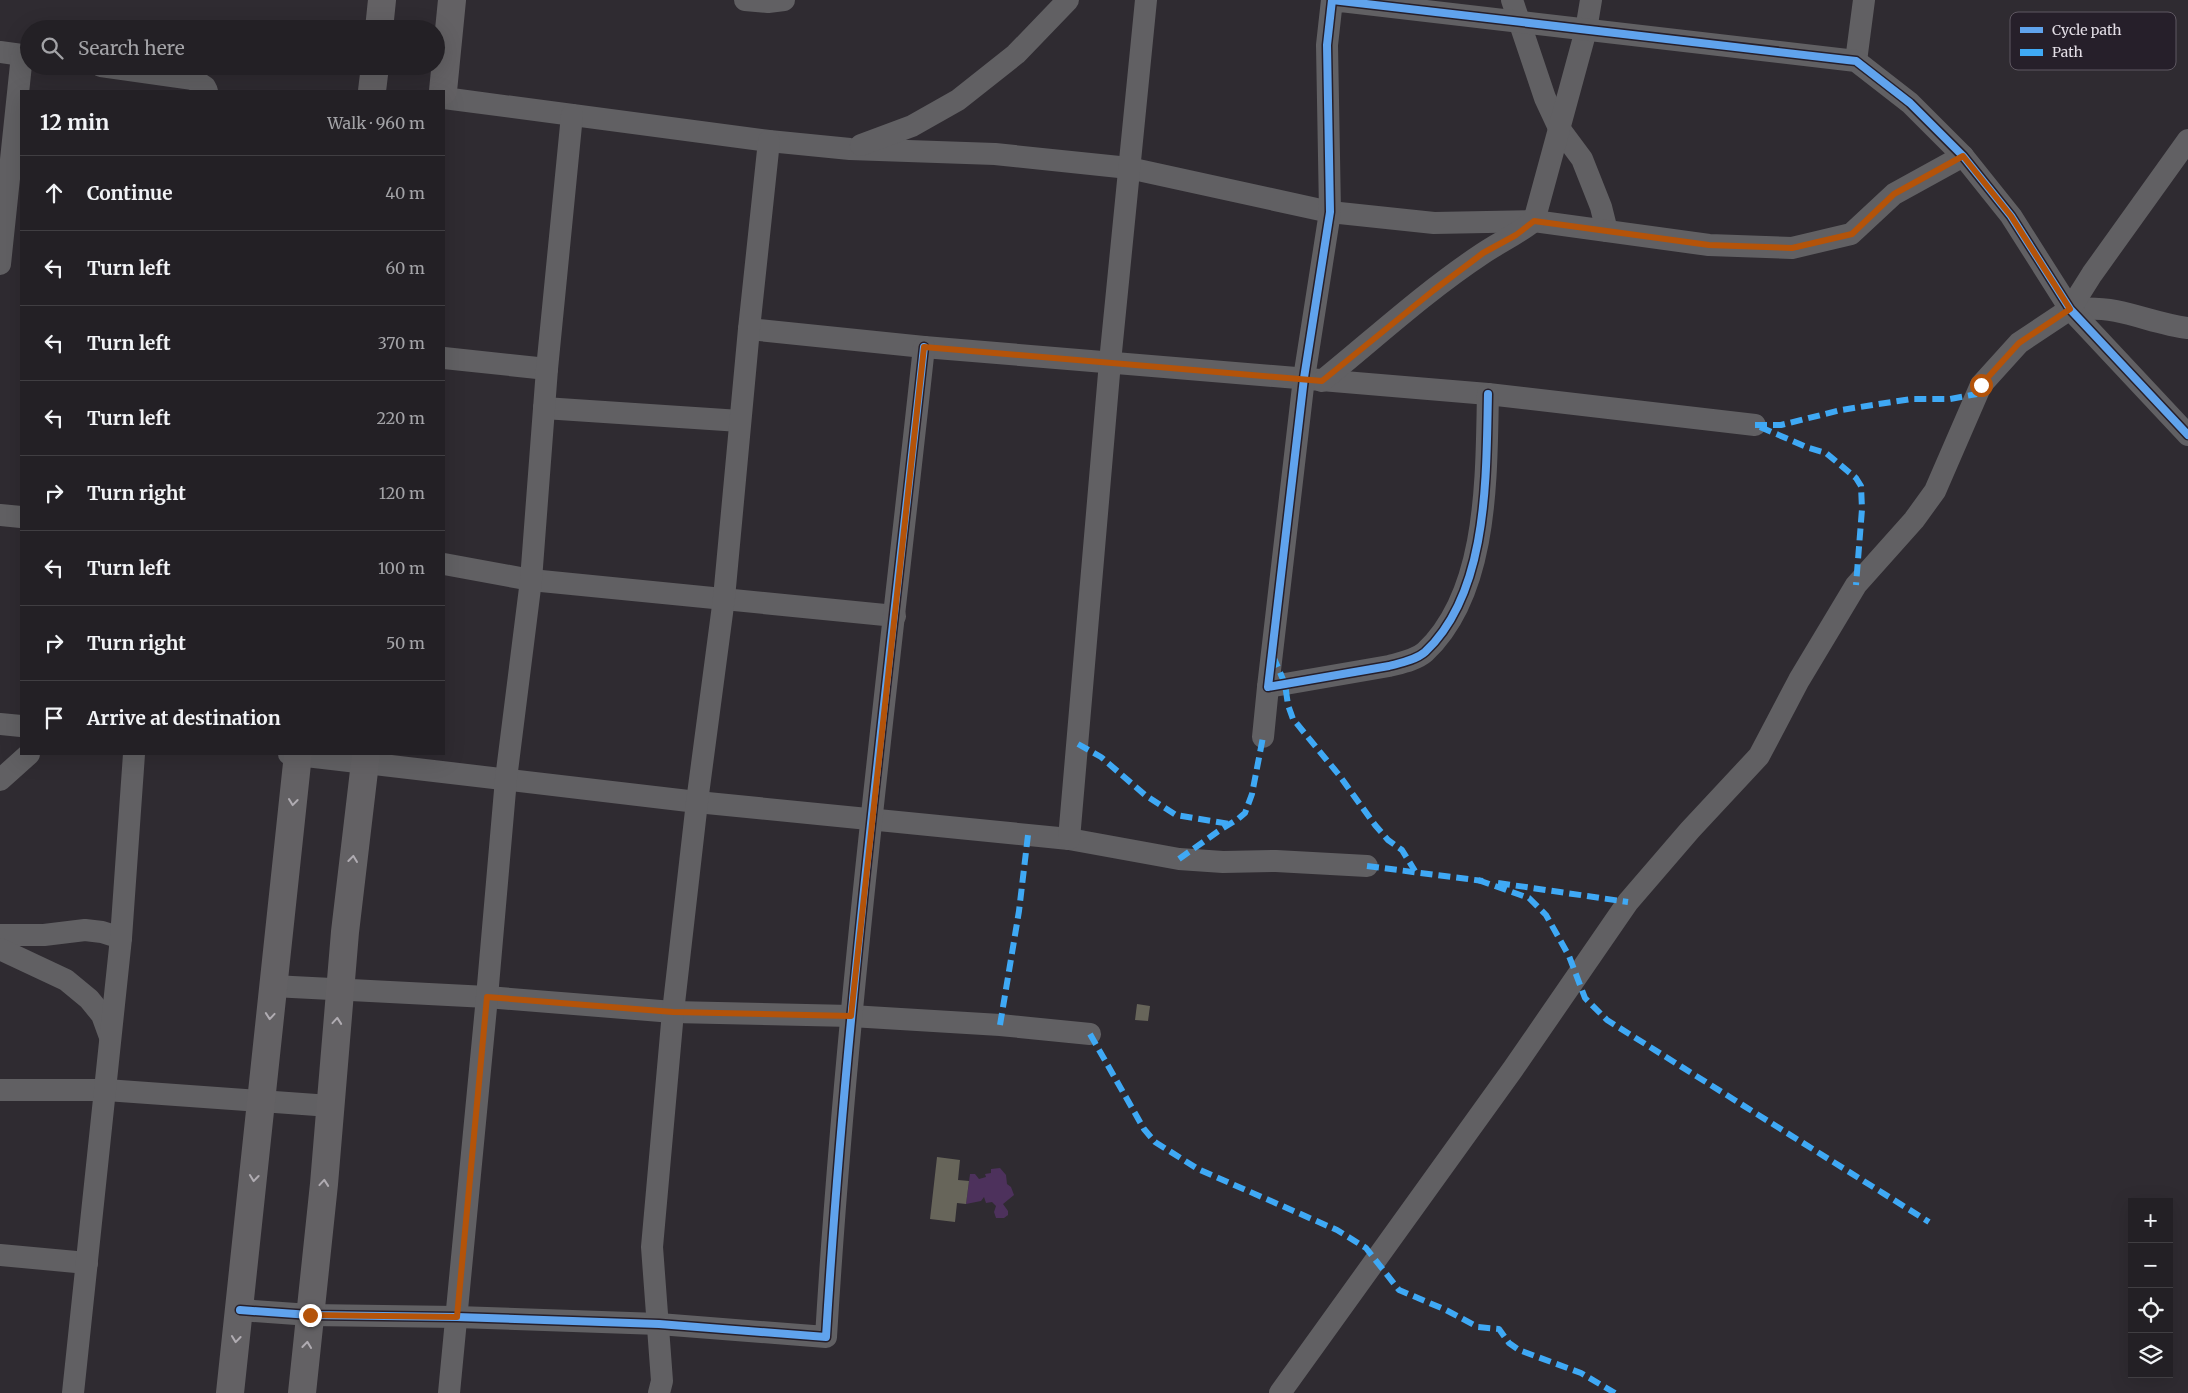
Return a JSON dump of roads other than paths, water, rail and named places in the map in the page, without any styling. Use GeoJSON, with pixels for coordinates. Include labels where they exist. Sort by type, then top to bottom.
{"type":"FeatureCollection","features":[{"type":"Feature","properties":{"kind":"main road"},"geometry":{"type":"LineString","coordinates":[[380,20],[382,0]]}},
{"type":"Feature","properties":{"kind":"main road"},"geometry":{"type":"LineString","coordinates":[[445,71],[452,0]]}},
{"type":"Feature","properties":{"kind":"main road"},"geometry":{"type":"LineString","coordinates":[[443,90],[445,75]]}},
{"type":"Feature","properties":{"kind":"main road"},"geometry":{"type":"LineString","coordinates":[[230,1393],[262,1100],[295,755]]}},
{"type":"Feature","properties":{"kind":"main road"},"geometry":{"type":"LineString","coordinates":[[302,1393],[340,991],[365,758]]}},
{"type":"Feature","properties":{"kind":"street"},"geometry":{"type":"LineString","coordinates":[[745,0],[768,2],[784,0]]}},
{"type":"Feature","properties":{"kind":"street"},"geometry":{"type":"LineString","coordinates":[[850,149],[912,126],[958,100],[1016,54],[1068,0]]}},
{"type":"Feature","properties":{"kind":"street"},"geometry":{"type":"LineString","coordinates":[[1070,839],[1110,362],[1146,0]]}},
{"type":"Feature","properties":{"kind":"street"},"geometry":{"type":"LineString","coordinates":[[1263,737],[1268,687],[1313,380],[1330,212],[1328,45],[1331,0],[1856,61],[1910,103],[1963,156],[2011,216],[2070,309],[2188,435]]}},
{"type":"Feature","properties":{"kind":"street"},"geometry":{"type":"LineString","coordinates":[[1512,0],[1545,98],[1559,128],[1582,159],[1601,208],[1607,231]]}},
{"type":"Feature","properties":{"kind":"street"},"geometry":{"type":"LineString","coordinates":[[1313,380],[1483,253],[1516,235],[1534,221],[1586,30],[1591,0]]}},
{"type":"Feature","properties":{"kind":"street"},"geometry":{"type":"LineString","coordinates":[[1856,61],[1864,0]]}},
{"type":"Feature","properties":{"kind":"street"},"geometry":{"type":"LineString","coordinates":[[0,264],[17,54]]}},
{"type":"Feature","properties":{"kind":"street"},"geometry":{"type":"LineString","coordinates":[[165,75],[193,79],[207,90]]}},
{"type":"Feature","properties":{"kind":"street"},"geometry":{"type":"LineString","coordinates":[[445,98],[769,141],[850,149],[995,154],[1129,168],[1330,212],[1434,223],[1534,221],[1709,245],[1792,248],[1852,234],[1894,194],[1963,156]]}},
{"type":"Feature","properties":{"kind":"street"},"geometry":{"type":"LineString","coordinates":[[449,1393],[506,780],[531,580],[547,369],[572,115]]}},
{"type":"Feature","properties":{"kind":"street"},"geometry":{"type":"LineString","coordinates":[[1280,1393],[1514,1069],[1628,902],[1690,830],[1759,756],[1799,680],[1856,585],[1914,520],[1934,492],[1981,385],[2019,343],[2070,309],[2092,274],[2188,140]]}},
{"type":"Feature","properties":{"kind":"street"},"geometry":{"type":"LineString","coordinates":[[660,1393],[662,1381],[659,1324],[652,1247],[673,1012],[697,802],[724,598],[769,141]]}},
{"type":"Feature","properties":{"kind":"street"},"geometry":{"type":"LineString","coordinates":[[2070,309],[2098,308],[2117,311],[2172,326],[2188,328]]}},
{"type":"Feature","properties":{"kind":"street"},"geometry":{"type":"LineString","coordinates":[[749,329],[924,347],[1488,394],[1755,425]]}},
{"type":"Feature","properties":{"kind":"street"},"geometry":{"type":"LineString","coordinates":[[240,1310],[310,1315],[457,1317],[659,1324],[826,1337],[832,1234],[851,1016],[924,347]]}},
{"type":"Feature","properties":{"kind":"street"},"geometry":{"type":"LineString","coordinates":[[445,358],[547,369]]}},
{"type":"Feature","properties":{"kind":"street"},"geometry":{"type":"LineString","coordinates":[[1268,687],[1389,666],[1407,661],[1424,654],[1452,618],[1472,571],[1479,529],[1485,487],[1488,394]]}},
{"type":"Feature","properties":{"kind":"street"},"geometry":{"type":"LineString","coordinates":[[544,408],[740,421]]}},
{"type":"Feature","properties":{"kind":"street"},"geometry":{"type":"LineString","coordinates":[[0,515],[20,516]]}},
{"type":"Feature","properties":{"kind":"street"},"geometry":{"type":"LineString","coordinates":[[445,564],[531,580],[895,616]]}},
{"type":"Feature","properties":{"kind":"street"},"geometry":{"type":"LineString","coordinates":[[0,724],[20,726]]}},
{"type":"Feature","properties":{"kind":"street"},"geometry":{"type":"LineString","coordinates":[[0,780],[28,755]]}},
{"type":"Feature","properties":{"kind":"street"},"geometry":{"type":"LineString","coordinates":[[73,1393],[121,938],[134,755]]}},
{"type":"Feature","properties":{"kind":"street"},"geometry":{"type":"LineString","coordinates":[[312,755],[365,758],[506,780],[697,802],[871,821],[1070,839],[1179,859],[1223,862],[1276,861],[1367,866]]}},
{"type":"Feature","properties":{"kind":"street"},"geometry":{"type":"LineString","coordinates":[[0,935],[44,935],[85,930],[102,932],[121,938]]}},
{"type":"Feature","properties":{"kind":"street"},"geometry":{"type":"LineString","coordinates":[[0,949],[66,980],[89,999],[102,1015],[111,1038]]}},
{"type":"Feature","properties":{"kind":"street"},"geometry":{"type":"LineString","coordinates":[[273,986],[340,991],[487,997],[673,1012],[851,1016],[1000,1025],[1090,1034]]}},
{"type":"Feature","properties":{"kind":"street"},"geometry":{"type":"LineString","coordinates":[[0,1090],[106,1090],[330,1106]]}},
{"type":"Feature","properties":{"kind":"street"},"geometry":{"type":"LineString","coordinates":[[0,1254],[87,1264]]}}]}
